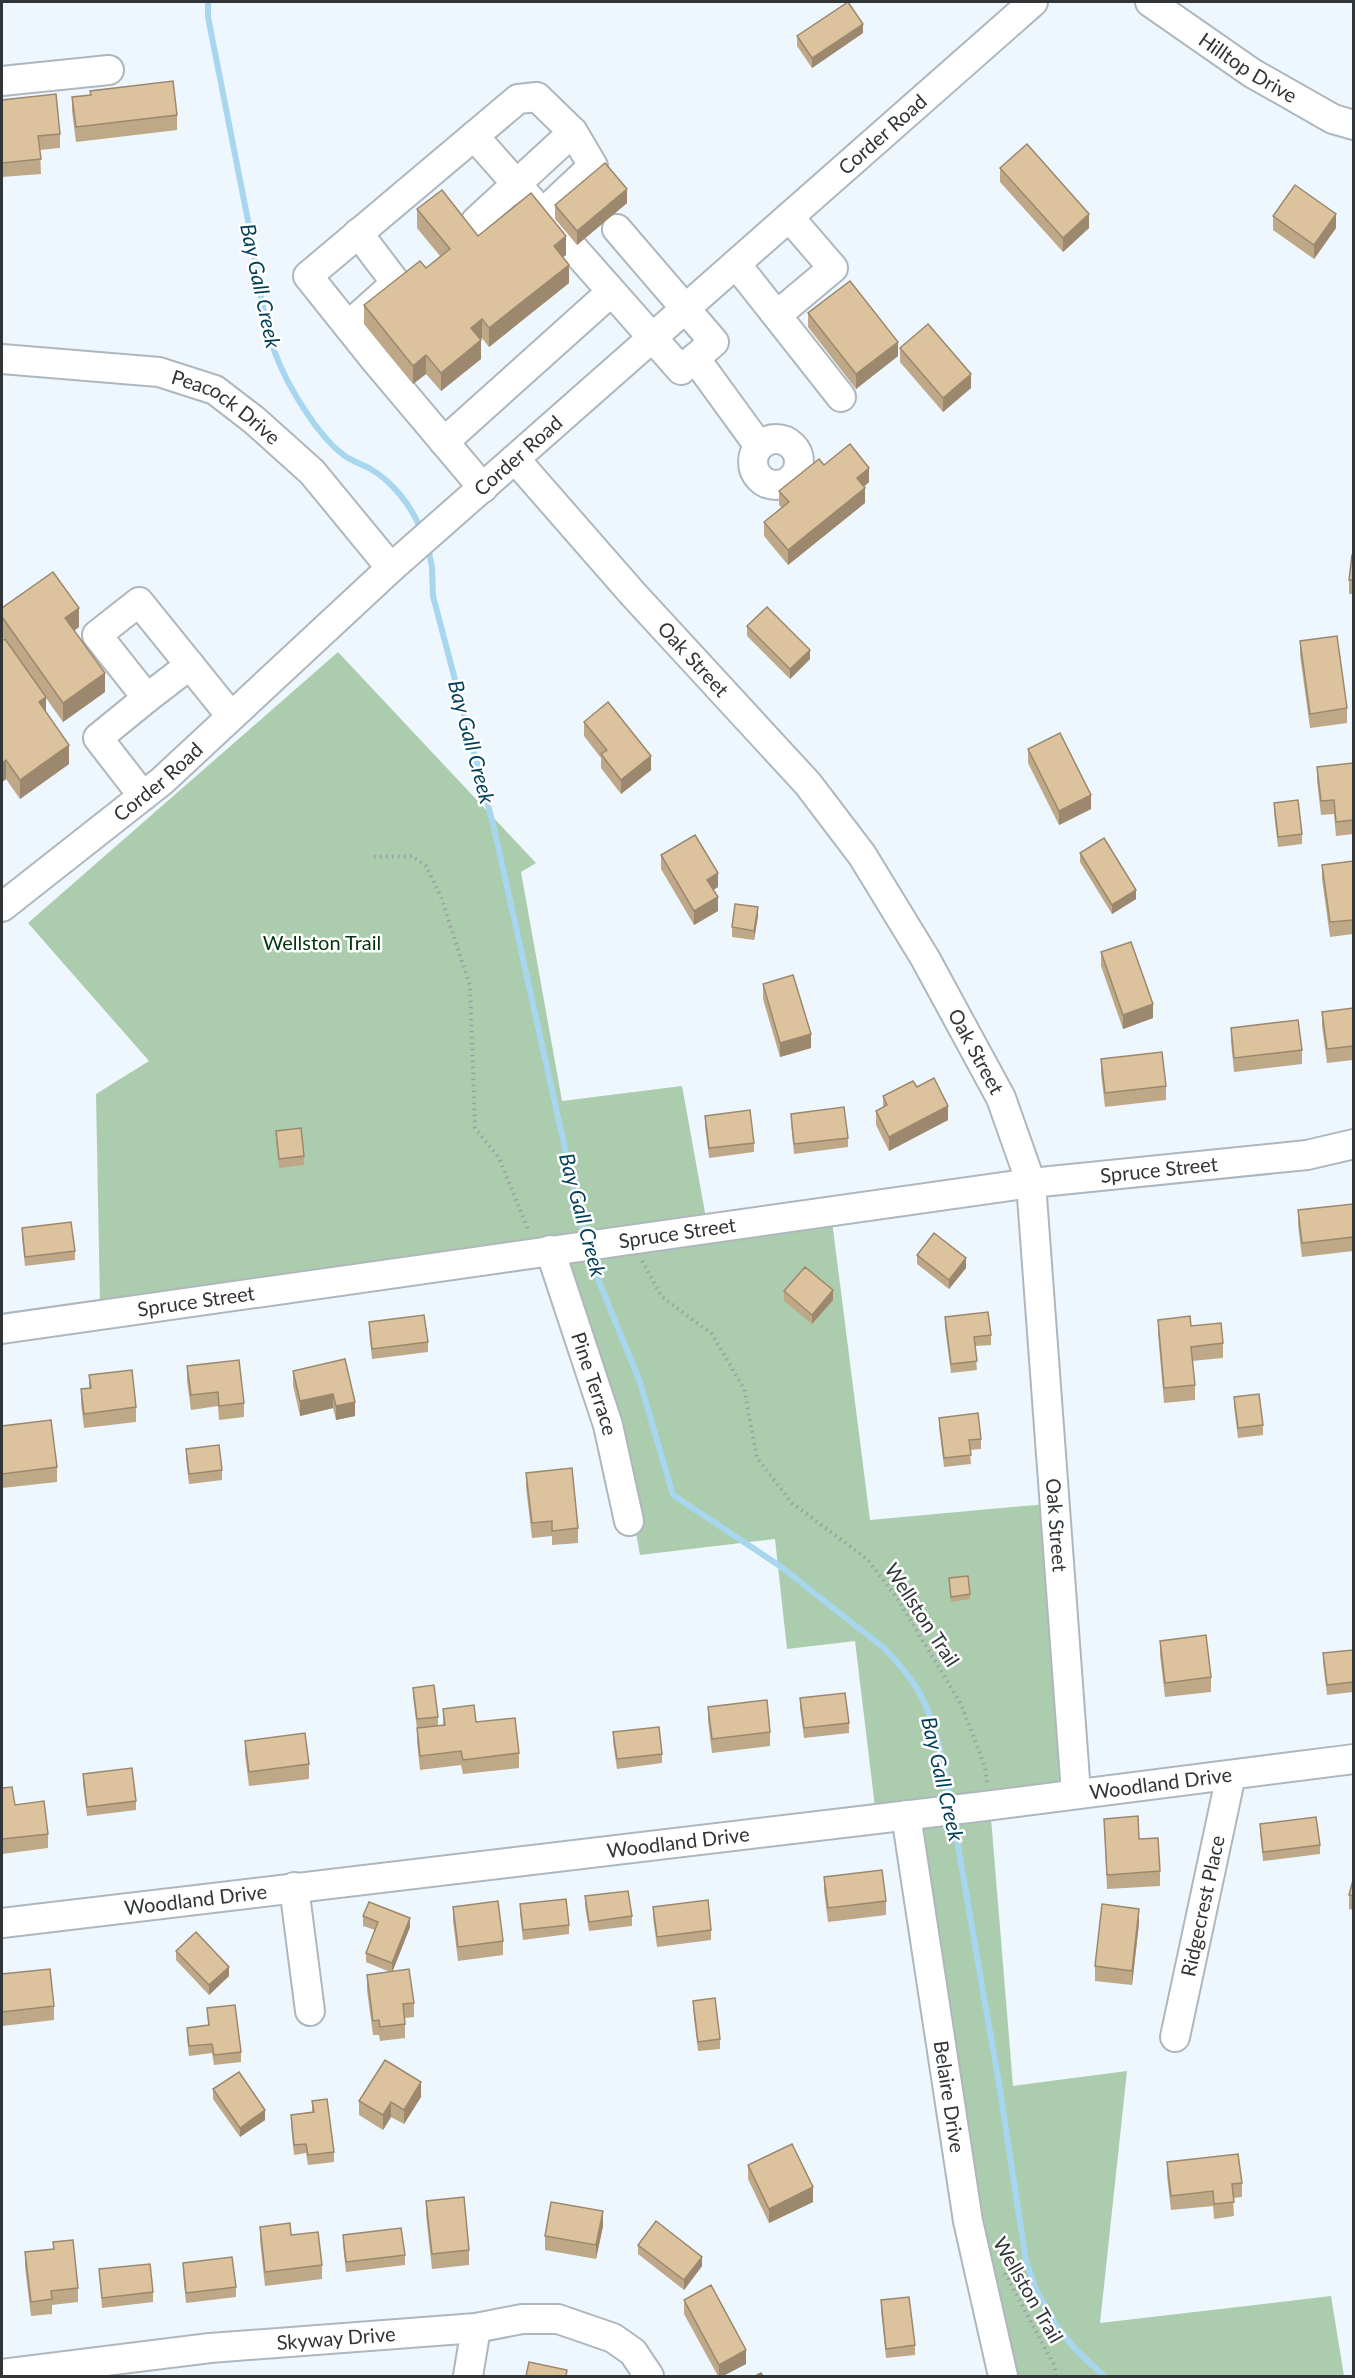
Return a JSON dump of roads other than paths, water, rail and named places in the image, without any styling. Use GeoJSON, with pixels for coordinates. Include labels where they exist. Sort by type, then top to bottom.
{"type":"FeatureCollection","features":[{"type":"Feature","properties":{"kind":"street","name":"Corder Road"},"geometry":{"type":"LineString","coordinates":[[2,908],[143,796],[391,568],[1033,2]]}},
{"type":"Feature","properties":{"kind":"street","name":"Hilltop Drive"},"geometry":{"type":"LineString","coordinates":[[1150,2],[1252,73],[1333,119],[1353,125]]}},
{"type":"Feature","properties":{"kind":"street"},"geometry":{"type":"LineString","coordinates":[[2,81],[109,70]]}},
{"type":"Feature","properties":{"kind":"street"},"geometry":{"type":"LineString","coordinates":[[483,488],[308,276],[518,99],[537,97],[573,132],[593,166],[542,214]]}},
{"type":"Feature","properties":{"kind":"street"},"geometry":{"type":"LineString","coordinates":[[476,221],[573,132]]}},
{"type":"Feature","properties":{"kind":"street"},"geometry":{"type":"LineString","coordinates":[[474,136],[651,339],[681,370],[714,342],[684,310],[617,229]]}},
{"type":"Feature","properties":{"kind":"street"},"geometry":{"type":"LineString","coordinates":[[777,315],[833,268],[789,217]]}},
{"type":"Feature","properties":{"kind":"street"},"geometry":{"type":"LineString","coordinates":[[348,326],[396,283],[358,233]]}},
{"type":"Feature","properties":{"kind":"street"},"geometry":{"type":"LineString","coordinates":[[736,264],[841,397]]}},
{"type":"Feature","properties":{"kind":"street"},"geometry":{"type":"LineString","coordinates":[[444,442],[610,292]]}},
{"type":"Feature","properties":{"kind":"street"},"geometry":{"type":"LineString","coordinates":[[695,358],[759,446]]}},
{"type":"Feature","properties":{"kind":"street","name":"Peacock Drive"},"geometry":{"type":"LineString","coordinates":[[2,359],[159,372],[215,390],[254,420],[312,472],[391,568]]}},
{"type":"Feature","properties":{"kind":"street","name":"Oak Street"},"geometry":{"type":"LineString","coordinates":[[515,459],[633,594],[808,784],[862,855],[925,958],[1001,1098],[1031,1183],[1076,1793]]}},
{"type":"Feature","properties":{"kind":"street"},"geometry":{"type":"LineString","coordinates":[[147,698],[97,635],[139,602],[231,716]]}},
{"type":"Feature","properties":{"kind":"street"},"geometry":{"type":"LineString","coordinates":[[143,796],[98,738],[190,665]]}},
{"type":"Feature","properties":{"kind":"street","name":"Spruce Street"},"geometry":{"type":"LineString","coordinates":[[2,1329],[1031,1183],[1307,1155],[1353,1144]]}},
{"type":"Feature","properties":{"kind":"street","name":"Pine Terrace"},"geometry":{"type":"LineString","coordinates":[[549,1251],[608,1425],[628,1521]]}},
{"type":"Feature","properties":{"kind":"street","name":"Woodland Drive"},"geometry":{"type":"LineString","coordinates":[[2,1923],[917,1814],[1353,1759]]}},
{"type":"Feature","properties":{"kind":"street","name":"Ridgecrest Place"},"geometry":{"type":"LineString","coordinates":[[1175,2037],[1232,1775]]}},
{"type":"Feature","properties":{"kind":"street","name":"Belaire Drive"},"geometry":{"type":"LineString","coordinates":[[917,1814],[968,2221],[1003,2376]]}},
{"type":"Feature","properties":{"kind":"street"},"geometry":{"type":"LineString","coordinates":[[294,1887],[310,2011]]}},
{"type":"Feature","properties":{"kind":"street","name":"Skyway Drive"},"geometry":{"type":"LineString","coordinates":[[2,2374],[210,2348],[476,2328],[522,2319],[558,2319],[614,2338],[633,2352],[649,2376]]}},
{"type":"Feature","properties":{"kind":"street"},"geometry":{"type":"LineString","coordinates":[[468,2376],[476,2328]]}},
{"type":"Feature","properties":{"kind":"waterway","name":"Bay Gall Creek"},"geometry":{"type":"LineString","coordinates":[[208,2],[208,17],[265,318],[276,355],[296,396],[324,436],[345,456],[377,473],[393,487],[412,512],[421,530]]}},
{"type":"Feature","properties":{"kind":"waterway","name":"Bay Gall Creek"},"geometry":{"type":"LineString","coordinates":[[428,548],[432,567],[433,596],[494,828],[585,1239]]}},
{"type":"Feature","properties":{"kind":"waterway","name":"Bay Gall Creek"},"geometry":{"type":"LineString","coordinates":[[587,1252],[640,1382],[673,1495],[780,1566],[884,1648],[896,1661],[922,1697],[934,1726],[951,1804]]}},
{"type":"Feature","properties":{"kind":"waterway","name":"Bay Gall Creek"},"geometry":{"type":"LineString","coordinates":[[953,1817],[999,2084],[1026,2261],[1036,2290],[1058,2328],[1077,2351],[1104,2376]]}},
{"type":"Feature","properties":{"kind":"park label","name":"Wellston Trail"},"geometry":{"type":"Point","coordinates":[322,943]}}]}
